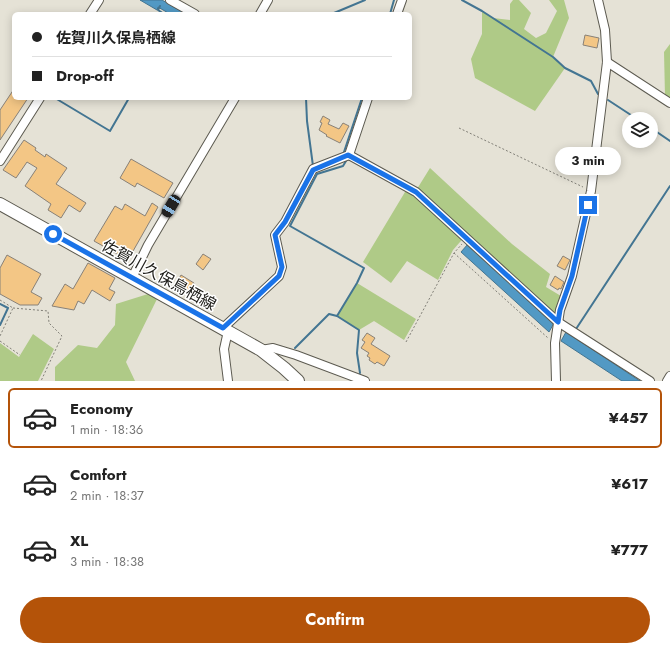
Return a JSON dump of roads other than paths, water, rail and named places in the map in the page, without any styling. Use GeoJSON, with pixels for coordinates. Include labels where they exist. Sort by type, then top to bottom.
{"type":"FeatureCollection","features":[{"type":"Feature","properties":{"kind":"main road","name":"佐賀川久保鳥栖線"},"geometry":{"type":"LineString","coordinates":[[0,204],[261,350],[298,381]]}},
{"type":"Feature","properties":{"kind":"street"},"geometry":{"type":"LineString","coordinates":[[91,12],[99,0]]}},
{"type":"Feature","properties":{"kind":"street"},"geometry":{"type":"LineString","coordinates":[[170,0],[191,12]]}},
{"type":"Feature","properties":{"kind":"street"},"geometry":{"type":"LineString","coordinates":[[261,12],[268,0]]}},
{"type":"Feature","properties":{"kind":"street"},"geometry":{"type":"LineString","coordinates":[[398,12],[402,0]]}},
{"type":"Feature","properties":{"kind":"street"},"geometry":{"type":"LineString","coordinates":[[556,381],[557,332],[560,310],[572,276],[591,191],[607,62],[604,30],[598,0]]}},
{"type":"Feature","properties":{"kind":"street"},"geometry":{"type":"LineString","coordinates":[[607,62],[670,103]]}},
{"type":"Feature","properties":{"kind":"street"},"geometry":{"type":"LineString","coordinates":[[0,161],[39,100]]}},
{"type":"Feature","properties":{"kind":"street"},"geometry":{"type":"LineString","coordinates":[[132,278],[148,244],[234,100]]}},
{"type":"Feature","properties":{"kind":"street"},"geometry":{"type":"LineString","coordinates":[[228,381],[224,349],[226,330],[279,276],[282,267],[275,235],[285,222],[313,170],[345,157],[367,100]]}},
{"type":"Feature","properties":{"kind":"street"},"geometry":{"type":"LineString","coordinates":[[345,157],[416,192],[466,238],[557,332],[650,381]]}},
{"type":"Feature","properties":{"kind":"street"},"geometry":{"type":"LineString","coordinates":[[261,350],[273,348],[365,381]]}},
{"type":"Feature","properties":{"kind":"street"},"geometry":{"type":"LineString","coordinates":[[667,381],[670,376]]}},
{"type":"Feature","properties":{"kind":"water"},"geometry":{"type":"Polygon","coordinates":[[[140,0],[162,0],[183,12],[167,12],[158,7],[157,10],[140,0]]]}},
{"type":"Feature","properties":{"kind":"water"},"geometry":{"type":"Polygon","coordinates":[[[468,244],[554,323],[549,332],[461,252],[468,244]]]}},
{"type":"Feature","properties":{"kind":"water"},"geometry":{"type":"Polygon","coordinates":[[[566,332],[640,381],[622,381],[561,341],[566,332]]]}},
{"type":"Feature","properties":{"kind":"waterway"},"geometry":{"type":"LineString","coordinates":[[336,12],[365,0]]}},
{"type":"Feature","properties":{"kind":"waterway"},"geometry":{"type":"LineString","coordinates":[[391,12],[394,0]]}},
{"type":"Feature","properties":{"kind":"waterway"},"geometry":{"type":"LineString","coordinates":[[462,0],[482,11],[553,57],[565,68],[591,81],[598,94]]}},
{"type":"Feature","properties":{"kind":"waterway"},"geometry":{"type":"LineString","coordinates":[[160,6],[158,10],[161,12]]}},
{"type":"Feature","properties":{"kind":"waterway"},"geometry":{"type":"LineString","coordinates":[[58,100],[110,131],[128,100]]}},
{"type":"Feature","properties":{"kind":"waterway"},"geometry":{"type":"LineString","coordinates":[[306,100],[307,121],[313,166]]}},
{"type":"Feature","properties":{"kind":"waterway"},"geometry":{"type":"LineString","coordinates":[[344,154],[361,100]]}},
{"type":"Feature","properties":{"kind":"waterway"},"geometry":{"type":"LineString","coordinates":[[608,100],[626,112]]}},
{"type":"Feature","properties":{"kind":"waterway"},"geometry":{"type":"LineString","coordinates":[[658,133],[670,141]]}},
{"type":"Feature","properties":{"kind":"waterway"},"geometry":{"type":"LineString","coordinates":[[295,348],[329,314],[337,316],[357,283],[364,268],[290,226],[317,174],[343,166],[346,161],[345,158]]}},
{"type":"Feature","properties":{"kind":"waterway"},"geometry":{"type":"LineString","coordinates":[[670,186],[576,329],[670,186]]}},
{"type":"Feature","properties":{"kind":"waterway"},"geometry":{"type":"LineString","coordinates":[[0,304],[8,308],[0,325]]}},
{"type":"Feature","properties":{"kind":"waterway"},"geometry":{"type":"LineString","coordinates":[[337,316],[359,330],[357,353],[360,373]]}}]}
